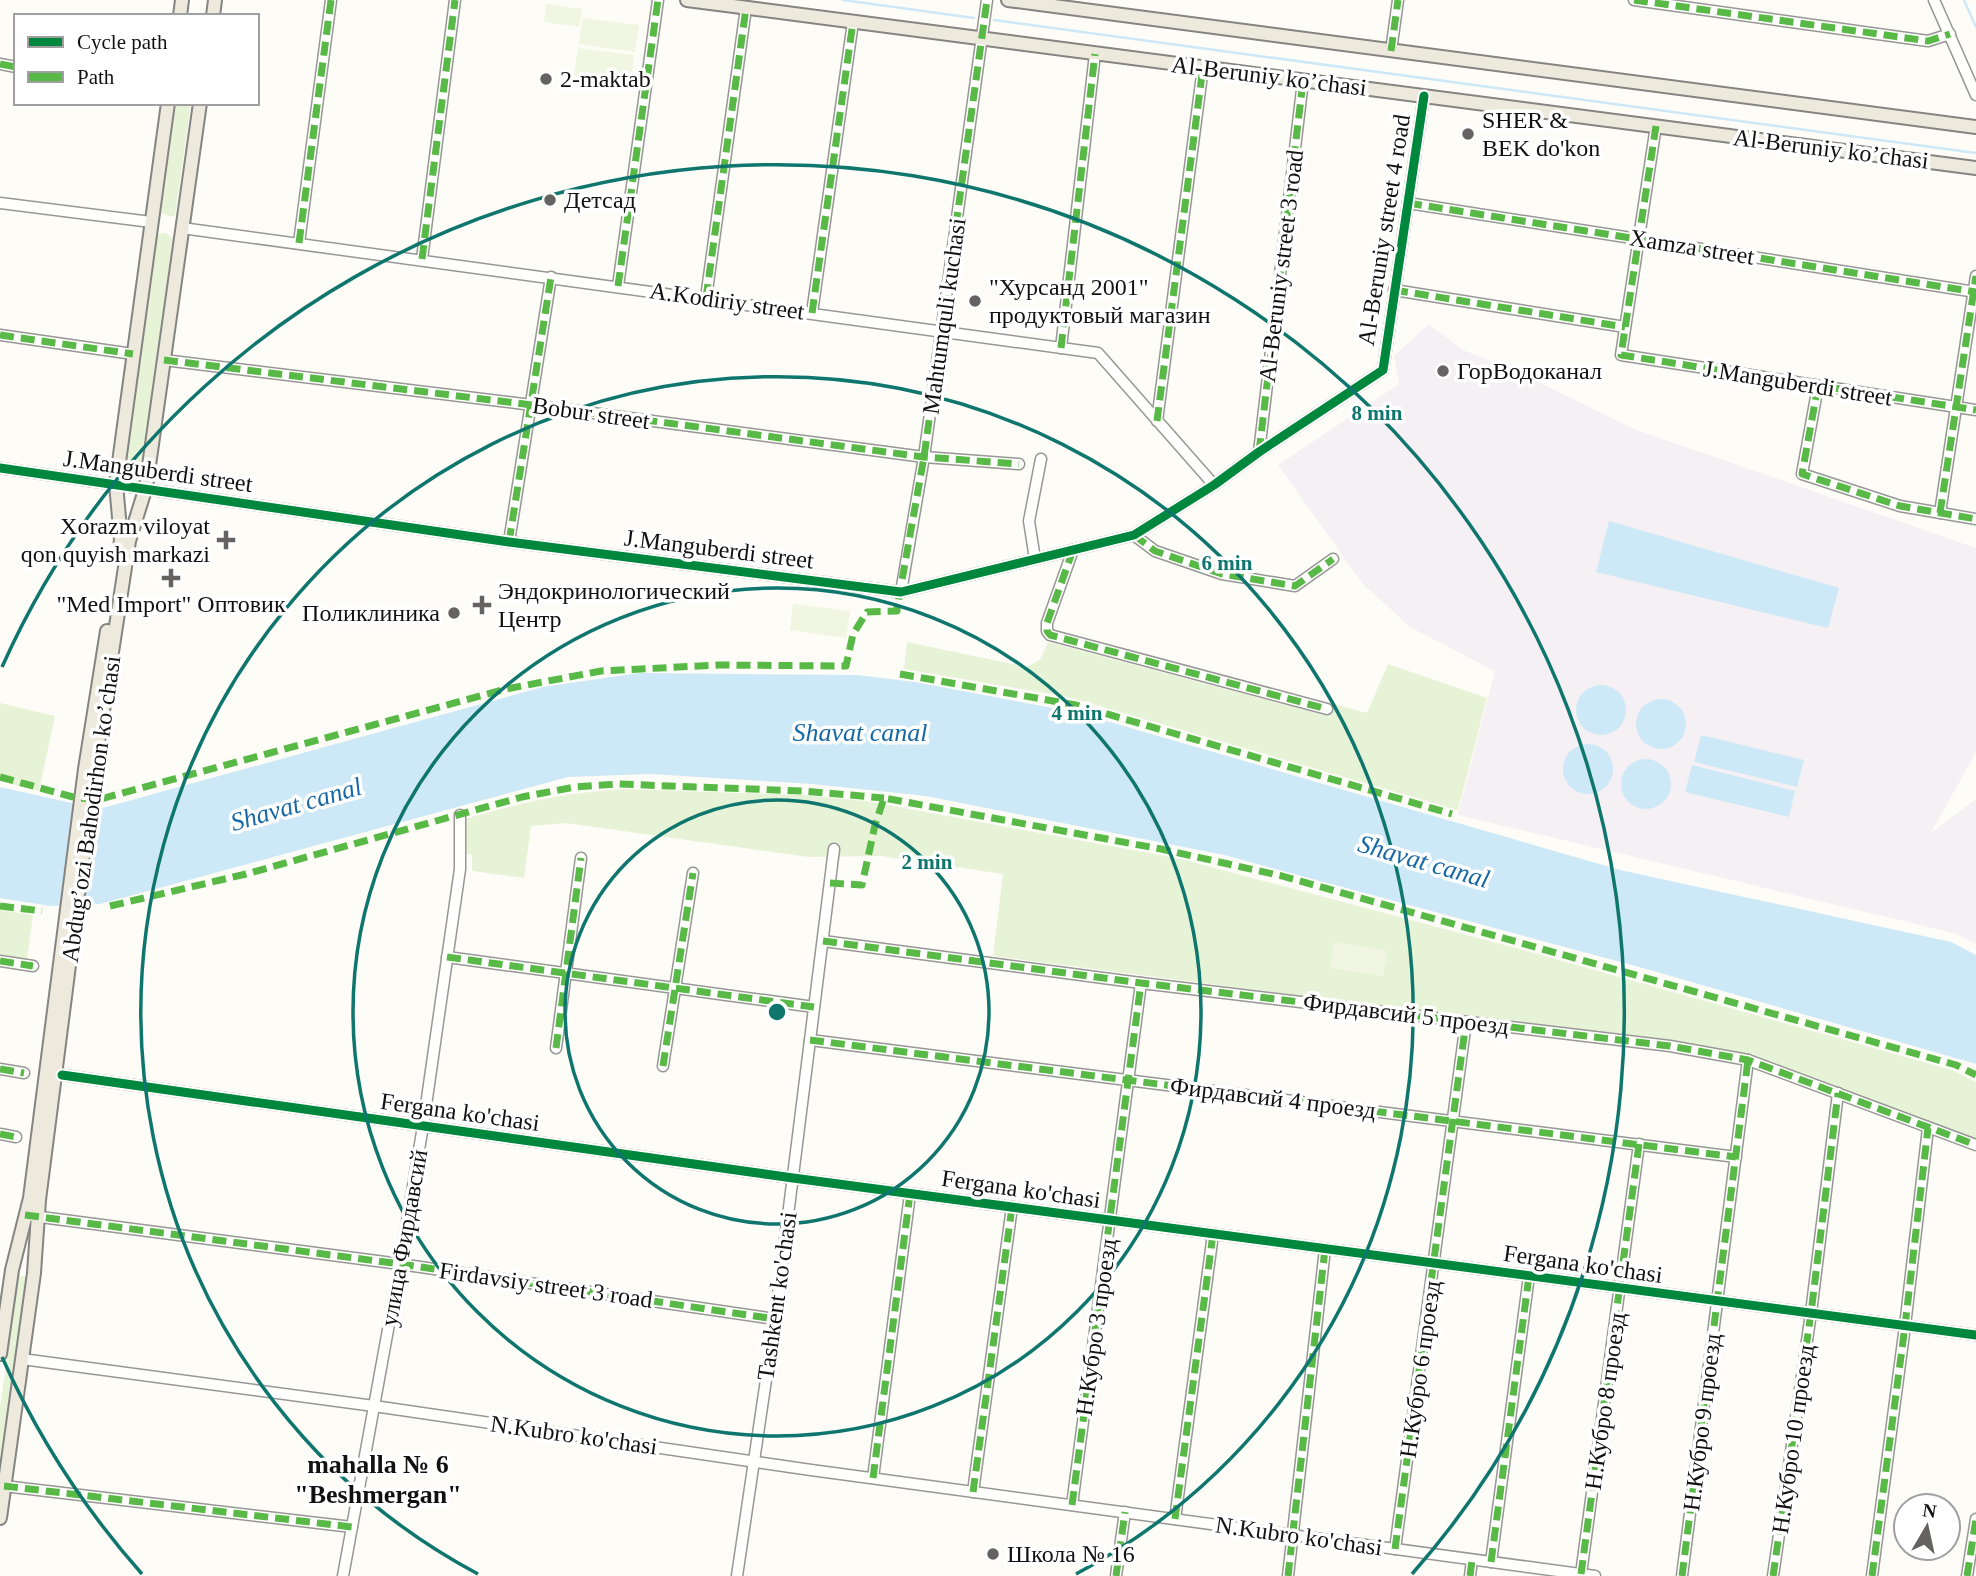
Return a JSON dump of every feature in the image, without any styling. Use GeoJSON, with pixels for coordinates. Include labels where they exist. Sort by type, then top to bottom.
{"type":"FeatureCollection","features":[{"type":"Feature","properties":{"kind":"main road","name":"Al-Beruniy ko’chasi"},"geometry":{"type":"LineString","coordinates":[[687,0],[1976,168]]}},
{"type":"Feature","properties":{"kind":"main road","name":"Al-Beruniy ko’chasi"},"geometry":{"type":"LineString","coordinates":[[1008,0],[1976,127]]}},
{"type":"Feature","properties":{"kind":"main road","name":"Abdug’ozi Bahodirhon ko’chasi"},"geometry":{"type":"LineString","coordinates":[[0,1518],[34,1273],[30,1198],[121,540],[116,484],[168,105]]}},
{"type":"Feature","properties":{"kind":"main road","name":"Abdug’ozi Bahodirhon ko’chasi"},"geometry":{"type":"LineString","coordinates":[[90,770],[129,541],[146,487],[200,105]]}},
{"type":"Feature","properties":{"kind":"main road","name":"Abdug’ozi Bahodirhon ko’chasi"},"geometry":{"type":"LineString","coordinates":[[0,1354],[12,1270],[32,1216]]}},
{"type":"Feature","properties":{"kind":"street"},"geometry":{"type":"LineString","coordinates":[[299,243],[331,0]]}},
{"type":"Feature","properties":{"kind":"street"},"geometry":{"type":"LineString","coordinates":[[422,259],[455,0]]}},
{"type":"Feature","properties":{"kind":"street"},"geometry":{"type":"LineString","coordinates":[[618,286],[658,0]]}},
{"type":"Feature","properties":{"kind":"street","name":"Mahtumquli kuchasi"},"geometry":{"type":"LineString","coordinates":[[901,592],[924,457],[987,0]]}},
{"type":"Feature","properties":{"kind":"street"},"geometry":{"type":"LineString","coordinates":[[1391,51],[1398,0]]}},
{"type":"Feature","properties":{"kind":"street"},"geometry":{"type":"LineString","coordinates":[[1634,0],[1928,41],[1950,34]]}},
{"type":"Feature","properties":{"kind":"street"},"geometry":{"type":"LineString","coordinates":[[1934,0],[1976,95]]}},
{"type":"Feature","properties":{"kind":"street"},"geometry":{"type":"LineString","coordinates":[[706,298],[746,8]]}},
{"type":"Feature","properties":{"kind":"street"},"geometry":{"type":"LineString","coordinates":[[812,313],[853,22]]}},
{"type":"Feature","properties":{"kind":"street"},"geometry":{"type":"LineString","coordinates":[[1061,348],[1095,54]]}},
{"type":"Feature","properties":{"kind":"street"},"geometry":{"type":"LineString","coordinates":[[1157,421],[1203,67]]}},
{"type":"Feature","properties":{"kind":"street","name":"Al-Beruniy street 3 road"},"geometry":{"type":"LineString","coordinates":[[1259,452],[1303,80]]}},
{"type":"Feature","properties":{"kind":"street","name":"Al-Beruniy street 4 road"},"geometry":{"type":"LineString","coordinates":[[1383,370],[1424,96]]}},
{"type":"Feature","properties":{"kind":"street"},"geometry":{"type":"LineString","coordinates":[[1394,290],[1625,327],[1656,127]]}},
{"type":"Feature","properties":{"kind":"street"},"geometry":{"type":"LineString","coordinates":[[0,203],[152,222]]}},
{"type":"Feature","properties":{"kind":"street","name":"Xamza street"},"geometry":{"type":"LineString","coordinates":[[1408,203],[1975,292]]}},
{"type":"Feature","properties":{"kind":"street","name":"A.Kodiriy street"},"geometry":{"type":"LineString","coordinates":[[182,228],[1098,353],[1214,485]]}},
{"type":"Feature","properties":{"kind":"street"},"geometry":{"type":"LineString","coordinates":[[1940,513],[1976,276]]}},
{"type":"Feature","properties":{"kind":"street"},"geometry":{"type":"LineString","coordinates":[[509,542],[551,277]]}},
{"type":"Feature","properties":{"kind":"street","name":"J.Manguberdi street"},"geometry":{"type":"LineString","coordinates":[[1625,327],[1621,355],[1976,410]]}},
{"type":"Feature","properties":{"kind":"street"},"geometry":{"type":"LineString","coordinates":[[0,335],[133,354]]}},
{"type":"Feature","properties":{"kind":"street","name":"Bobur street"},"geometry":{"type":"LineString","coordinates":[[164,360],[924,457],[1019,464]]}},
{"type":"Feature","properties":{"kind":"street","name":"J.Manguberdi street"},"geometry":{"type":"LineString","coordinates":[[0,468],[146,487],[509,542],[901,592],[1134,535],[1214,485],[1383,370]]}},
{"type":"Feature","properties":{"kind":"street"},"geometry":{"type":"LineString","coordinates":[[1818,386],[1802,474],[1900,506],[1976,519]]}},
{"type":"Feature","properties":{"kind":"street"},"geometry":{"type":"LineString","coordinates":[[1035,559],[1029,521],[1041,459]]}},
{"type":"Feature","properties":{"kind":"street"},"geometry":{"type":"LineString","coordinates":[[1134,535],[1156,551],[1222,574],[1294,586],[1333,559]]}},
{"type":"Feature","properties":{"kind":"street"},"geometry":{"type":"LineString","coordinates":[[1073,550],[1047,623],[1046,631],[1050,635],[1327,709]]}},
{"type":"Feature","properties":{"kind":"street","name":"улица Фирдавсий"},"geometry":{"type":"LineString","coordinates":[[343,1576],[400,1264],[422,1126],[460,869],[460,815]]}},
{"type":"Feature","properties":{"kind":"street","name":"Tashkent ko'chasi"},"geometry":{"type":"LineString","coordinates":[[737,1576],[775,1319],[834,849]]}},
{"type":"Feature","properties":{"kind":"street"},"geometry":{"type":"LineString","coordinates":[[556,1048],[581,858]]}},
{"type":"Feature","properties":{"kind":"street"},"geometry":{"type":"LineString","coordinates":[[663,1066],[693,873]]}},
{"type":"Feature","properties":{"kind":"street","name":"Фирдавсий 5 проезд"},"geometry":{"type":"LineString","coordinates":[[823,941],[1141,983],[1671,1046],[1748,1060],[1976,1145]]}},
{"type":"Feature","properties":{"kind":"street"},"geometry":{"type":"LineString","coordinates":[[447,957],[814,1007]]}},
{"type":"Feature","properties":{"kind":"street"},"geometry":{"type":"LineString","coordinates":[[0,961],[33,966]]}},
{"type":"Feature","properties":{"kind":"street","name":"Н.Кубро 3 проезд"},"geometry":{"type":"LineString","coordinates":[[1072,1505],[1141,983]]}},
{"type":"Feature","properties":{"kind":"street","name":"Н.Кубро 6 проезд"},"geometry":{"type":"LineString","coordinates":[[1395,1549],[1466,1021]]}},
{"type":"Feature","properties":{"kind":"street","name":"Фирдавсий 4 проезд"},"geometry":{"type":"LineString","coordinates":[[810,1040],[1736,1157]]}},
{"type":"Feature","properties":{"kind":"street","name":"Н.Кубро 9 проезд"},"geometry":{"type":"LineString","coordinates":[[1682,1576],[1748,1060]]}},
{"type":"Feature","properties":{"kind":"street"},"geometry":{"type":"LineString","coordinates":[[0,1069],[24,1073]]}},
{"type":"Feature","properties":{"kind":"street","name":"Fergana ko'chasi"},"geometry":{"type":"LineString","coordinates":[[62,1075],[910,1194],[1976,1335]]}},
{"type":"Feature","properties":{"kind":"street","name":"Н.Кубро 10 проезд"},"geometry":{"type":"LineString","coordinates":[[1773,1576],[1811,1313],[1838,1093]]}},
{"type":"Feature","properties":{"kind":"street"},"geometry":{"type":"LineString","coordinates":[[1872,1576],[1928,1128]]}},
{"type":"Feature","properties":{"kind":"street"},"geometry":{"type":"LineString","coordinates":[[0,1134],[16,1137]]}},
{"type":"Feature","properties":{"kind":"street","name":"Н.Кубро 8 проезд"},"geometry":{"type":"LineString","coordinates":[[1581,1574],[1639,1144]]}},
{"type":"Feature","properties":{"kind":"street"},"geometry":{"type":"LineString","coordinates":[[873,1478],[910,1194]]}},
{"type":"Feature","properties":{"kind":"street"},"geometry":{"type":"LineString","coordinates":[[973,1492],[1012,1207]]}},
{"type":"Feature","properties":{"kind":"street","name":"Firdavsiy street 3 road"},"geometry":{"type":"LineString","coordinates":[[32,1216],[400,1264],[775,1319]]}},
{"type":"Feature","properties":{"kind":"street"},"geometry":{"type":"LineString","coordinates":[[1175,1519],[1213,1234]]}},
{"type":"Feature","properties":{"kind":"street"},"geometry":{"type":"LineString","coordinates":[[1288,1576],[1325,1249]]}},
{"type":"Feature","properties":{"kind":"street"},"geometry":{"type":"LineString","coordinates":[[1491,1562],[1529,1276]]}},
{"type":"Feature","properties":{"kind":"street","name":"N.Kubro ko'chasi"},"geometry":{"type":"LineString","coordinates":[[22,1359],[1595,1576]]}},
{"type":"Feature","properties":{"kind":"street"},"geometry":{"type":"LineString","coordinates":[[4,1486],[352,1527]]}},
{"type":"Feature","properties":{"kind":"street"},"geometry":{"type":"LineString","coordinates":[[1116,1576],[1125,1512]]}},
{"type":"Feature","properties":{"kind":"street"},"geometry":{"type":"LineString","coordinates":[[1967,1576],[1976,1519]]}},
{"type":"Feature","properties":{"kind":"street"},"geometry":{"type":"LineString","coordinates":[[1470,1576],[1472,1560]]}},
{"type":"Feature","properties":{"kind":"shaded area"},"geometry":{"type":"Polygon","coordinates":[[[1429,324],[1463,350],[1513,370],[1634,429],[1976,548],[1976,752],[1931,833],[1976,799],[1976,944],[1954,933],[1458,815],[1495,671],[1410,627],[1362,583],[1278,465],[1399,384],[1394,356],[1429,324]]]}},
{"type":"Feature","properties":{"kind":"green space"},"geometry":{"type":"Polygon","coordinates":[[[546,4],[582,9],[579,27],[544,22],[546,4]]]}},
{"type":"Feature","properties":{"kind":"green space"},"geometry":{"type":"Polygon","coordinates":[[[582,18],[639,25],[635,52],[579,44],[582,18]]]}},
{"type":"Feature","properties":{"kind":"green space"},"geometry":{"type":"Polygon","coordinates":[[[578,48],[634,55],[631,82],[574,75],[578,48]]]}},
{"type":"Feature","properties":{"kind":"green space"},"geometry":{"type":"Polygon","coordinates":[[[176,105],[191,105],[175,216],[161,213],[176,105]]]}},
{"type":"Feature","properties":{"kind":"green space"},"geometry":{"type":"Polygon","coordinates":[[[165,233],[173,238],[140,477],[137,481],[127,479],[124,474],[156,234],[165,233]]]}},
{"type":"Feature","properties":{"kind":"green space"},"geometry":{"type":"Polygon","coordinates":[[[793,604],[850,611],[846,638],[790,630],[793,604]]]}},
{"type":"Feature","properties":{"kind":"green space"},"geometry":{"type":"Polygon","coordinates":[[[907,642],[1026,667],[1040,660],[1048,642],[1330,717],[1334,704],[1367,713],[1388,664],[1487,698],[1458,810],[1068,697],[904,669],[907,642]]]}},
{"type":"Feature","properties":{"kind":"green space"},"geometry":{"type":"Polygon","coordinates":[[[0,703],[55,716],[39,791],[0,781],[0,703]]]}},
{"type":"Feature","properties":{"kind":"green space"},"geometry":{"type":"Polygon","coordinates":[[[625,789],[804,795],[866,801],[1181,859],[1505,945],[1952,1070],[1976,1082],[1976,1141],[1829,1088],[1685,1045],[993,956],[1003,874],[881,856],[809,857],[566,823],[531,826],[524,878],[472,871],[472,855],[465,853],[465,819],[544,799],[625,789]]]}},
{"type":"Feature","properties":{"kind":"green space"},"geometry":{"type":"Polygon","coordinates":[[[0,910],[33,915],[27,959],[0,954],[0,910]]]}},
{"type":"Feature","properties":{"kind":"green space"},"geometry":{"type":"Polygon","coordinates":[[[1334,942],[1387,951],[1383,976],[1330,968],[1334,942]]]}},
{"type":"Feature","properties":{"kind":"green space"},"geometry":{"type":"Polygon","coordinates":[[[18,1277],[27,1277],[0,1458],[0,1408],[18,1277]]]}},
{"type":"Feature","properties":{"kind":"water"},"geometry":{"type":"Polygon","coordinates":[[[1609,521],[1839,588],[1828,628],[1596,572],[1609,521]]]}},
{"type":"Feature","properties":{"kind":"water","name":"Shavat canal"},"geometry":{"type":"Polygon","coordinates":[[[639,673],[857,675],[915,682],[1079,713],[1620,870],[1951,942],[1976,955],[1976,1064],[1650,970],[1224,855],[926,796],[812,784],[650,774],[568,777],[100,904],[50,906],[0,898],[0,787],[99,809],[543,687],[639,673]]]}},
{"type":"Feature","properties":{"kind":"water"},"geometry":{"type":"Polygon","coordinates":[[[1601,685],[1619,692],[1626,710],[1619,728],[1601,735],[1583,728],[1576,710],[1583,692],[1601,685]]]}},
{"type":"Feature","properties":{"kind":"water"},"geometry":{"type":"Polygon","coordinates":[[[1661,699],[1679,706],[1686,724],[1679,742],[1661,749],[1643,742],[1636,724],[1643,706],[1661,699]]]}},
{"type":"Feature","properties":{"kind":"water"},"geometry":{"type":"Polygon","coordinates":[[[1701,735],[1804,760],[1797,787],[1694,762],[1701,735]]]}},
{"type":"Feature","properties":{"kind":"water"},"geometry":{"type":"Polygon","coordinates":[[[1588,744],[1606,751],[1613,769],[1606,787],[1588,794],[1570,787],[1563,769],[1570,751],[1588,744]]]}},
{"type":"Feature","properties":{"kind":"water"},"geometry":{"type":"Polygon","coordinates":[[[1646,759],[1664,766],[1671,784],[1664,802],[1646,809],[1628,802],[1621,784],[1628,766],[1646,759]]]}},
{"type":"Feature","properties":{"kind":"water"},"geometry":{"type":"Polygon","coordinates":[[[1692,765],[1795,791],[1789,817],[1685,792],[1692,765]]]}},
{"type":"Feature","properties":{"kind":"waterway"},"geometry":{"type":"LineString","coordinates":[[843,0],[974,18]]}},
{"type":"Feature","properties":{"kind":"waterway"},"geometry":{"type":"LineString","coordinates":[[1964,0],[1976,27]]}},
{"type":"Feature","properties":{"kind":"waterway"},"geometry":{"type":"LineString","coordinates":[[994,20],[1976,153]]}},
{"type":"Feature","properties":{"kind":"marked path"},"geometry":{"type":"LineString","coordinates":[[299,243],[331,0]]}},
{"type":"Feature","properties":{"kind":"marked path"},"geometry":{"type":"LineString","coordinates":[[422,259],[455,0]]}},
{"type":"Feature","properties":{"kind":"marked path"},"geometry":{"type":"LineString","coordinates":[[618,286],[658,0]]}},
{"type":"Feature","properties":{"kind":"marked path"},"geometry":{"type":"LineString","coordinates":[[0,777],[73,797],[97,800],[506,689],[601,671],[719,665],[846,666],[853,634],[867,612],[897,611],[924,457],[987,0]]}},
{"type":"Feature","properties":{"kind":"marked path"},"geometry":{"type":"LineString","coordinates":[[1391,51],[1398,0]]}},
{"type":"Feature","properties":{"kind":"marked path"},"geometry":{"type":"LineString","coordinates":[[1634,0],[1928,41],[1950,34]]}},
{"type":"Feature","properties":{"kind":"marked path"},"geometry":{"type":"LineString","coordinates":[[706,298],[746,8]]}},
{"type":"Feature","properties":{"kind":"marked path"},"geometry":{"type":"LineString","coordinates":[[812,313],[853,22]]}},
{"type":"Feature","properties":{"kind":"marked path"},"geometry":{"type":"LineString","coordinates":[[1061,348],[1095,54]]}},
{"type":"Feature","properties":{"kind":"marked path"},"geometry":{"type":"LineString","coordinates":[[0,64],[14,67]]}},
{"type":"Feature","properties":{"kind":"marked path"},"geometry":{"type":"LineString","coordinates":[[1157,421],[1203,67]]}},
{"type":"Feature","properties":{"kind":"marked path"},"geometry":{"type":"LineString","coordinates":[[1259,452],[1303,81]]}},
{"type":"Feature","properties":{"kind":"marked path"},"geometry":{"type":"LineString","coordinates":[[1656,126],[1621,355],[1976,410]]}},
{"type":"Feature","properties":{"kind":"marked path"},"geometry":{"type":"LineString","coordinates":[[1408,203],[1976,292]]}},
{"type":"Feature","properties":{"kind":"marked path"},"geometry":{"type":"LineString","coordinates":[[1940,513],[1976,276]]}},
{"type":"Feature","properties":{"kind":"marked path"},"geometry":{"type":"LineString","coordinates":[[509,542],[551,277]]}},
{"type":"Feature","properties":{"kind":"marked path"},"geometry":{"type":"LineString","coordinates":[[1394,290],[1625,327]]}},
{"type":"Feature","properties":{"kind":"marked path"},"geometry":{"type":"LineString","coordinates":[[0,335],[133,354]]}},
{"type":"Feature","properties":{"kind":"marked path"},"geometry":{"type":"LineString","coordinates":[[164,360],[924,457],[1019,464]]}},
{"type":"Feature","properties":{"kind":"marked path"},"geometry":{"type":"LineString","coordinates":[[1818,386],[1802,474],[1900,506],[1976,519]]}},
{"type":"Feature","properties":{"kind":"marked path"},"geometry":{"type":"LineString","coordinates":[[1134,535],[1155,551],[1222,574],[1295,586],[1333,559]]}},
{"type":"Feature","properties":{"kind":"marked path"},"geometry":{"type":"LineString","coordinates":[[1073,550],[1047,623],[1050,635],[1327,709]]}},
{"type":"Feature","properties":{"kind":"marked path"},"geometry":{"type":"LineString","coordinates":[[900,674],[1076,705],[1452,814]]}},
{"type":"Feature","properties":{"kind":"marked path"},"geometry":{"type":"LineString","coordinates":[[110,906],[246,874],[522,797],[575,787],[618,784],[803,791],[884,798]]}},
{"type":"Feature","properties":{"kind":"marked path"},"geometry":{"type":"LineString","coordinates":[[830,883],[862,885],[875,825],[884,798],[1161,849],[1282,876],[1956,1065],[1976,1075]]}},
{"type":"Feature","properties":{"kind":"marked path"},"geometry":{"type":"LineString","coordinates":[[556,1048],[581,858]]}},
{"type":"Feature","properties":{"kind":"marked path"},"geometry":{"type":"LineString","coordinates":[[663,1066],[693,873]]}},
{"type":"Feature","properties":{"kind":"marked path"},"geometry":{"type":"LineString","coordinates":[[0,906],[42,911]]}},
{"type":"Feature","properties":{"kind":"marked path"},"geometry":{"type":"LineString","coordinates":[[823,941],[1141,983],[1670,1046],[1748,1060],[1976,1145]]}},
{"type":"Feature","properties":{"kind":"marked path"},"geometry":{"type":"LineString","coordinates":[[447,957],[814,1007]]}},
{"type":"Feature","properties":{"kind":"marked path"},"geometry":{"type":"LineString","coordinates":[[0,961],[33,966]]}},
{"type":"Feature","properties":{"kind":"marked path"},"geometry":{"type":"LineString","coordinates":[[1072,1505],[1141,983]]}},
{"type":"Feature","properties":{"kind":"marked path"},"geometry":{"type":"LineString","coordinates":[[1395,1549],[1466,1022]]}},
{"type":"Feature","properties":{"kind":"marked path"},"geometry":{"type":"LineString","coordinates":[[810,1040],[1736,1157]]}},
{"type":"Feature","properties":{"kind":"marked path"},"geometry":{"type":"LineString","coordinates":[[1682,1576],[1748,1060]]}},
{"type":"Feature","properties":{"kind":"marked path"},"geometry":{"type":"LineString","coordinates":[[0,1069],[24,1073]]}},
{"type":"Feature","properties":{"kind":"marked path"},"geometry":{"type":"LineString","coordinates":[[1773,1576],[1811,1313],[1838,1093]]}},
{"type":"Feature","properties":{"kind":"marked path"},"geometry":{"type":"LineString","coordinates":[[1872,1576],[1928,1128]]}},
{"type":"Feature","properties":{"kind":"marked path"},"geometry":{"type":"LineString","coordinates":[[0,1134],[16,1137]]}},
{"type":"Feature","properties":{"kind":"marked path"},"geometry":{"type":"LineString","coordinates":[[1581,1574],[1639,1144]]}},
{"type":"Feature","properties":{"kind":"marked path"},"geometry":{"type":"LineString","coordinates":[[873,1478],[910,1194]]}},
{"type":"Feature","properties":{"kind":"marked path"},"geometry":{"type":"LineString","coordinates":[[973,1492],[1012,1207]]}},
{"type":"Feature","properties":{"kind":"marked path"},"geometry":{"type":"LineString","coordinates":[[25,1215],[400,1264],[775,1319]]}},
{"type":"Feature","properties":{"kind":"marked path"},"geometry":{"type":"LineString","coordinates":[[1175,1519],[1213,1234]]}},
{"type":"Feature","properties":{"kind":"marked path"},"geometry":{"type":"LineString","coordinates":[[1288,1576],[1325,1249]]}},
{"type":"Feature","properties":{"kind":"marked path"},"geometry":{"type":"LineString","coordinates":[[1491,1562],[1529,1276]]}},
{"type":"Feature","properties":{"kind":"marked path"},"geometry":{"type":"LineString","coordinates":[[4,1486],[352,1527]]}},
{"type":"Feature","properties":{"kind":"marked path"},"geometry":{"type":"LineString","coordinates":[[1116,1576],[1125,1512]]}},
{"type":"Feature","properties":{"kind":"marked path"},"geometry":{"type":"LineString","coordinates":[[1967,1576],[1976,1519]]}},
{"type":"Feature","properties":{"kind":"marked path"},"geometry":{"type":"LineString","coordinates":[[1470,1576],[1472,1560]]}},
{"type":"Feature","properties":{"kind":"cycle path"},"geometry":{"type":"LineString","coordinates":[[0,468],[509,542],[901,592],[1134,535],[1214,485],[1383,370],[1424,96]]}},
{"type":"Feature","properties":{"kind":"cycle path"},"geometry":{"type":"LineString","coordinates":[[62,1075],[793,1178],[1976,1335]]}},
{"type":"Feature","properties":{"kind":"place","name":"2-maktab"},"geometry":{"type":"Point","coordinates":[546,79]}},
{"type":"Feature","properties":{"kind":"place","name":"SHER & BEK do'kon"},"geometry":{"type":"Point","coordinates":[1468,134]}},
{"type":"Feature","properties":{"kind":"place","name":"Детсад"},"geometry":{"type":"Point","coordinates":[550,200]}},
{"type":"Feature","properties":{"kind":"place","name":"\"Хурсанд 2001\" продуктовый магазин"},"geometry":{"type":"Point","coordinates":[975,301]}},
{"type":"Feature","properties":{"kind":"place","name":"ГорВодоканал"},"geometry":{"type":"Point","coordinates":[1443,371]}},
{"type":"Feature","properties":{"kind":"place","name":"Xorazm viloyat qon quyish markazi"},"geometry":{"type":"Point","coordinates":[226,540]}},
{"type":"Feature","properties":{"kind":"place","name":"\"Med Import\" Оптовик"},"geometry":{"type":"Point","coordinates":[171,578]}},
{"type":"Feature","properties":{"kind":"place","name":"Эндокринологический Центр"},"geometry":{"type":"Point","coordinates":[482,605]}},
{"type":"Feature","properties":{"kind":"place","name":"Поликлиника"},"geometry":{"type":"Point","coordinates":[454,613]}},
{"type":"Feature","properties":{"kind":"place","name":"Школа № 16"},"geometry":{"type":"Point","coordinates":[993,1554]}},
{"type":"Feature","properties":{"kind":"district","name":"mahalla № 6 \"Beshmergan\""},"geometry":{"type":"Point","coordinates":[378,1479]}}]}
